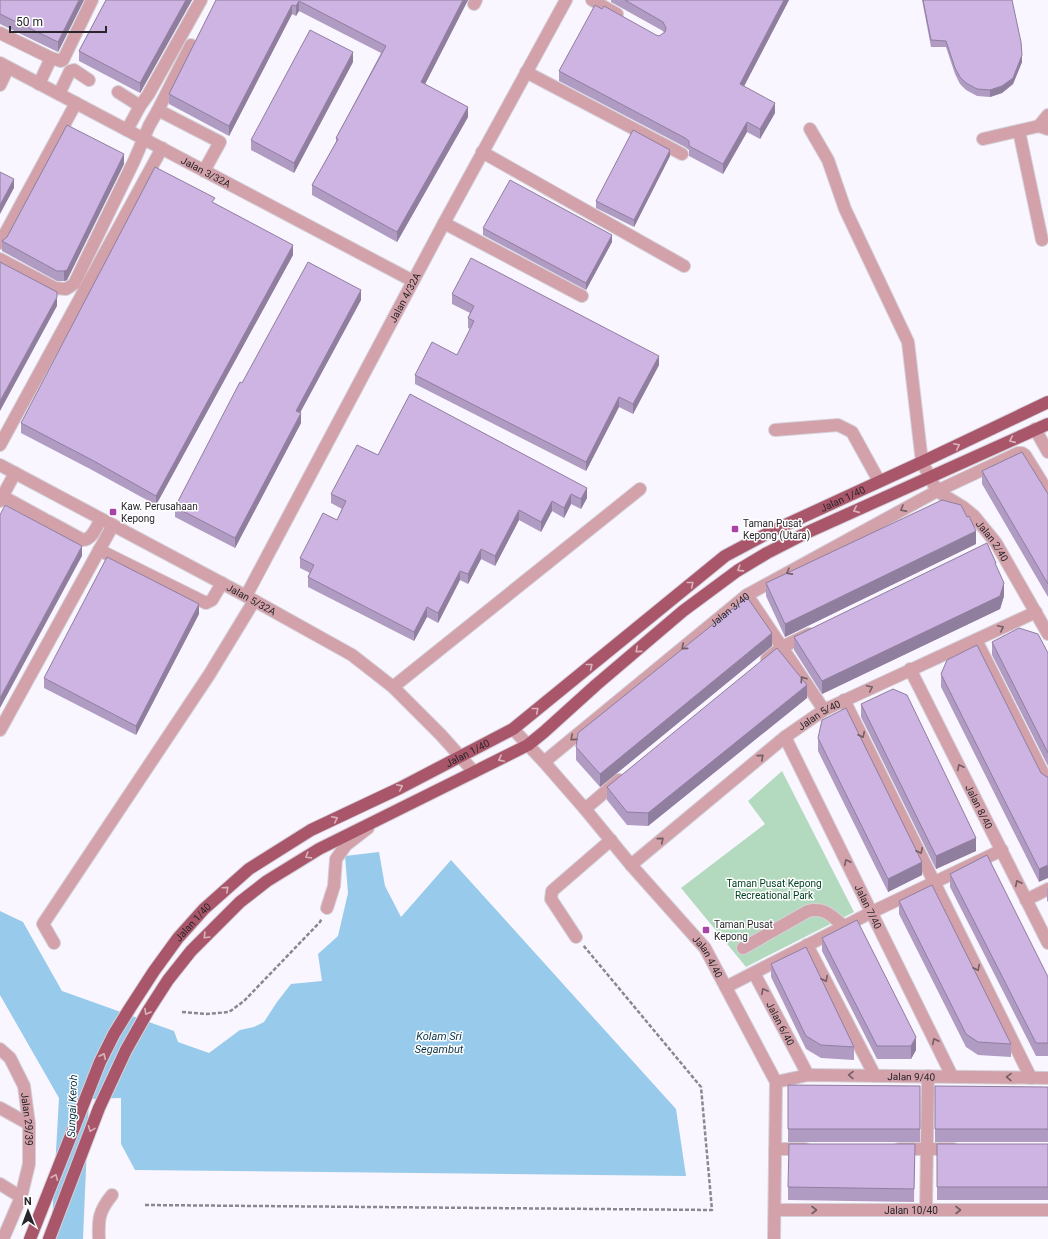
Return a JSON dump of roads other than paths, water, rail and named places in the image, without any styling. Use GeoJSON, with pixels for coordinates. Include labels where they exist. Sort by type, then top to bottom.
{"type":"FeatureCollection","features":[{"type":"Feature","properties":{"kind":"main road","name":"Jalan 1/40"},"geometry":{"type":"LineString","coordinates":[[30,1239],[100,1062],[114,1034],[154,971],[178,938],[204,909],[249,869],[311,830],[462,757],[513,729],[725,556],[770,532],[1048,402]]}},
{"type":"Feature","properties":{"kind":"main road","name":"Jalan 1/40"},"geometry":{"type":"LineString","coordinates":[[49,1239],[102,1101],[126,1050],[148,1011],[168,980],[191,951],[240,902],[267,881],[319,849],[528,745],[683,611],[737,571],[767,552],[808,532],[1048,424]]}},
{"type":"Feature","properties":{"kind":"street"},"geometry":{"type":"LineString","coordinates":[[0,33],[58,61],[63,60],[92,0]]}},
{"type":"Feature","properties":{"kind":"street"},"geometry":{"type":"LineString","coordinates":[[127,130],[200,0]]}},
{"type":"Feature","properties":{"kind":"street","name":"Jalan 4/32A"},"geometry":{"type":"LineString","coordinates":[[54,944],[42,924],[205,681],[250,598],[413,281],[566,0]]}},
{"type":"Feature","properties":{"kind":"street"},"geometry":{"type":"LineString","coordinates":[[592,0],[626,19]]}},
{"type":"Feature","properties":{"kind":"street"},"geometry":{"type":"LineString","coordinates":[[0,259],[55,288],[66,289],[74,284],[134,161],[149,126],[191,46]]}},
{"type":"Feature","properties":{"kind":"street"},"geometry":{"type":"LineString","coordinates":[[39,84],[51,58]]}},
{"type":"Feature","properties":{"kind":"street"},"geometry":{"type":"LineString","coordinates":[[0,86],[4,65]]}},
{"type":"Feature","properties":{"kind":"street","name":"Jalan 3/32A"},"geometry":{"type":"LineString","coordinates":[[4,65],[413,281]]}},
{"type":"Feature","properties":{"kind":"street"},"geometry":{"type":"LineString","coordinates":[[59,94],[70,70],[74,70],[89,80]]}},
{"type":"Feature","properties":{"kind":"street"},"geometry":{"type":"LineString","coordinates":[[526,72],[682,154]]}},
{"type":"Feature","properties":{"kind":"street"},"geometry":{"type":"LineString","coordinates":[[118,92],[140,106]]}},
{"type":"Feature","properties":{"kind":"street"},"geometry":{"type":"LineString","coordinates":[[0,243],[68,127],[76,103]]}},
{"type":"Feature","properties":{"kind":"street"},"geometry":{"type":"LineString","coordinates":[[158,110],[220,142],[204,171]]}},
{"type":"Feature","properties":{"kind":"street"},"geometry":{"type":"LineString","coordinates":[[983,140],[1019,131],[1044,128],[1048,115]]}},
{"type":"Feature","properties":{"kind":"street"},"geometry":{"type":"LineString","coordinates":[[810,129],[828,160],[845,209],[908,342],[922,462],[937,491]]}},
{"type":"Feature","properties":{"kind":"street"},"geometry":{"type":"LineString","coordinates":[[1019,131],[1042,240]]}},
{"type":"Feature","properties":{"kind":"street"},"geometry":{"type":"LineString","coordinates":[[0,445],[162,148]]}},
{"type":"Feature","properties":{"kind":"street"},"geometry":{"type":"LineString","coordinates":[[482,152],[684,266]]}},
{"type":"Feature","properties":{"kind":"street"},"geometry":{"type":"LineString","coordinates":[[120,154],[134,161]]}},
{"type":"Feature","properties":{"kind":"street"},"geometry":{"type":"LineString","coordinates":[[444,223],[582,296]]}},
{"type":"Feature","properties":{"kind":"street"},"geometry":{"type":"LineString","coordinates":[[775,430],[838,425],[846,428],[852,432],[879,481]]}},
{"type":"Feature","properties":{"kind":"street"},"geometry":{"type":"LineString","coordinates":[[1035,429],[1048,452]]}},
{"type":"Feature","properties":{"kind":"street","name":"Jalan 3/40"},"geometry":{"type":"LineString","coordinates":[[544,762],[747,595],[937,491],[1022,453],[1025,455],[1048,492]]}},
{"type":"Feature","properties":{"kind":"street","name":"Jalan 5/32A"},"geometry":{"type":"LineString","coordinates":[[1,468],[15,473],[101,518],[352,655],[394,686],[462,757],[474,772]]}},
{"type":"Feature","properties":{"kind":"street"},"geometry":{"type":"LineString","coordinates":[[15,473],[1,498],[83,540],[87,540],[90,537],[101,518]]}},
{"type":"Feature","properties":{"kind":"street"},"geometry":{"type":"LineString","coordinates":[[394,686],[640,489]]}},
{"type":"Feature","properties":{"kind":"street","name":"Jalan 2/40"},"geometry":{"type":"LineString","coordinates":[[937,491],[963,507],[974,516],[996,543],[1048,634]]}},
{"type":"Feature","properties":{"kind":"street"},"geometry":{"type":"LineString","coordinates":[[0,730],[113,525]]}},
{"type":"Feature","properties":{"kind":"street"},"geometry":{"type":"LineString","coordinates":[[982,550],[996,543]]}},
{"type":"Feature","properties":{"kind":"street"},"geometry":{"type":"LineString","coordinates":[[98,550],[206,603],[212,600],[222,583]]}},
{"type":"Feature","properties":{"kind":"street"},"geometry":{"type":"LineString","coordinates":[[747,595],[824,710]]}},
{"type":"Feature","properties":{"kind":"street","name":"Jalan 5/40"},"geometry":{"type":"LineString","coordinates":[[631,865],[785,737],[824,710],[1036,612]]}},
{"type":"Feature","properties":{"kind":"street"},"geometry":{"type":"LineString","coordinates":[[757,667],[782,647],[817,630]]}},
{"type":"Feature","properties":{"kind":"street"},"geometry":{"type":"LineString","coordinates":[[976,640],[1048,783]]}},
{"type":"Feature","properties":{"kind":"street","name":"Jalan 8/40"},"geometry":{"type":"LineString","coordinates":[[910,670],[1048,943]]}},
{"type":"Feature","properties":{"kind":"street"},"geometry":{"type":"LineString","coordinates":[[844,700],[1031,1078]]}},
{"type":"Feature","properties":{"kind":"street","name":"Jalan 4/40"},"geometry":{"type":"LineString","coordinates":[[513,729],[544,762],[631,865],[705,948],[776,1082],[774,1239]]}},
{"type":"Feature","properties":{"kind":"street","name":"Jalan 7/40"},"geometry":{"type":"LineString","coordinates":[[785,737],[952,1076]]}},
{"type":"Feature","properties":{"kind":"street"},"geometry":{"type":"LineString","coordinates":[[585,809],[628,773]]}},
{"type":"Feature","properties":{"kind":"street"},"geometry":{"type":"LineString","coordinates":[[327,908],[334,886],[336,859],[346,845],[379,818]]}},
{"type":"Feature","properties":{"kind":"street"},"geometry":{"type":"LineString","coordinates":[[576,937],[551,899],[552,891],[611,840]]}},
{"type":"Feature","properties":{"kind":"street"},"geometry":{"type":"LineString","coordinates":[[726,987],[872,912],[1002,850]]}},
{"type":"Feature","properties":{"kind":"street"},"geometry":{"type":"LineString","coordinates":[[1026,900],[1048,889]]}},
{"type":"Feature","properties":{"kind":"street"},"geometry":{"type":"LineString","coordinates":[[743,948],[808,911],[817,909],[824,911],[844,926]]}},
{"type":"Feature","properties":{"kind":"street"},"geometry":{"type":"LineString","coordinates":[[807,945],[875,1076]]}},
{"type":"Feature","properties":{"kind":"street","name":"Jalan 6/40"},"geometry":{"type":"LineString","coordinates":[[754,973],[808,1075]]}},
{"type":"Feature","properties":{"kind":"street","name":"Jalan 29/39"},"geometry":{"type":"LineString","coordinates":[[0,1049],[10,1058],[24,1086],[29,1124],[29,1164],[21,1197],[3,1239]]}},
{"type":"Feature","properties":{"kind":"street","name":"Jalan 9/40"},"geometry":{"type":"LineString","coordinates":[[776,1082],[808,1075],[1048,1078]]}},
{"type":"Feature","properties":{"kind":"street"},"geometry":{"type":"LineString","coordinates":[[926,1209],[928,1076]]}},
{"type":"Feature","properties":{"kind":"street"},"geometry":{"type":"LineString","coordinates":[[0,1108],[29,1124]]}},
{"type":"Feature","properties":{"kind":"street"},"geometry":{"type":"LineString","coordinates":[[775,1149],[815,1149]]}},
{"type":"Feature","properties":{"kind":"street"},"geometry":{"type":"LineString","coordinates":[[887,1149],[964,1150]]}},
{"type":"Feature","properties":{"kind":"street"},"geometry":{"type":"LineString","coordinates":[[0,1184],[21,1197]]}},
{"type":"Feature","properties":{"kind":"street"},"geometry":{"type":"LineString","coordinates":[[98,1239],[98,1225],[103,1207],[112,1195]]}},
{"type":"Feature","properties":{"kind":"street","name":"Jalan 10/40"},"geometry":{"type":"LineString","coordinates":[[775,1210],[1048,1210]]}},
{"type":"Feature","properties":{"kind":"water","name":"Kolam Sri Segambut"},"geometry":{"type":"Polygon","coordinates":[[[379,852],[385,886],[401,917],[451,860],[676,1109],[686,1176],[135,1170],[121,1144],[121,1098],[89,1099],[83,1239],[51,1239],[59,1098],[0,995],[0,911],[23,922],[62,991],[174,1031],[178,1042],[209,1053],[240,1030],[254,1027],[264,1022],[291,984],[322,981],[318,954],[338,936],[348,893],[345,856],[379,852]]]}},
{"type":"Feature","properties":{"kind":"place","name":"Kaw. Perusahaan Kepong"},"geometry":{"type":"Point","coordinates":[113,512]}},
{"type":"Feature","properties":{"kind":"place","name":"Taman Pusat Kepong (Utara)"},"geometry":{"type":"Point","coordinates":[735,529]}},
{"type":"Feature","properties":{"kind":"place","name":"Taman Pusat Kepong"},"geometry":{"type":"Point","coordinates":[706,930]}},
{"type":"Feature","properties":{"kind":"park label","name":"Taman Pusat Kepong Recreational Park"},"geometry":{"type":"Point","coordinates":[774,888]}},
{"type":"Feature","properties":{"kind":"water label","name":"Sungai Keroh"},"geometry":{"type":"Point","coordinates":[72,1106]}}]}
